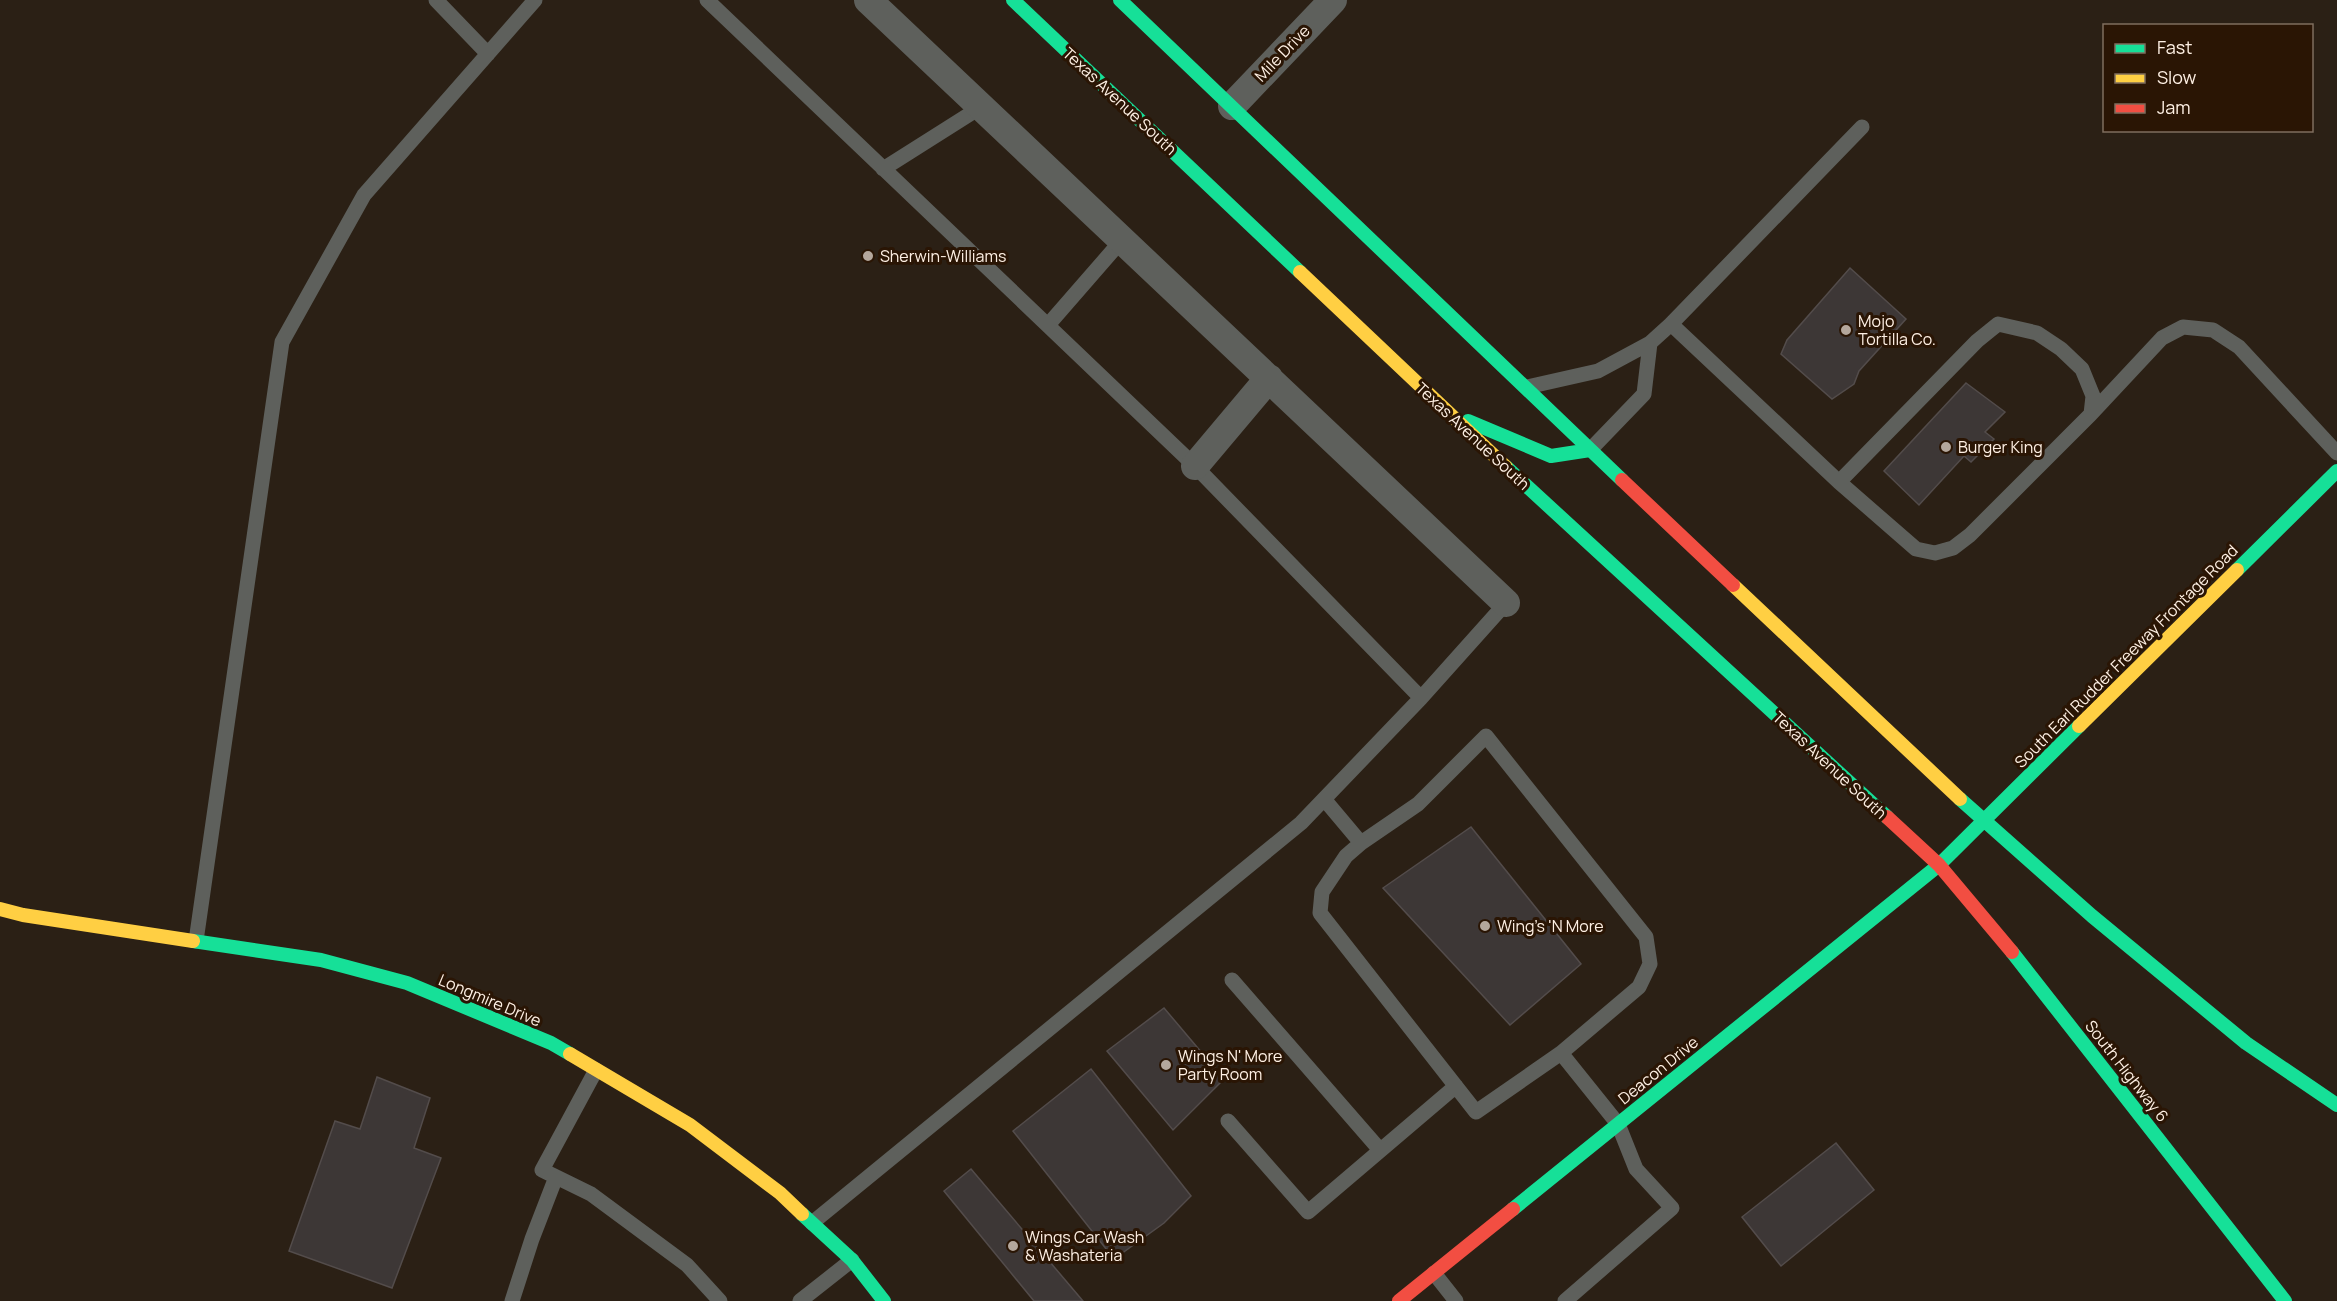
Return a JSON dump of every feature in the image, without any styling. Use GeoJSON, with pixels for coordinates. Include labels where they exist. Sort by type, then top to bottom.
{"type":"FeatureCollection","features":[{"type":"Feature","properties":{"kind":"main road","name":"Texas Avenue South"},"geometry":{"type":"LineString","coordinates":[[1013,0],[1449,414],[1939,865]]}},
{"type":"Feature","properties":{"kind":"main road"},"geometry":{"type":"LineString","coordinates":[[1120,0],[1524,388],[1983,821],[2092,916],[2246,1042],[2337,1105]]}},
{"type":"Feature","properties":{"kind":"main road"},"geometry":{"type":"LineString","coordinates":[[1449,414],[1551,456],[1590,450]]}},
{"type":"Feature","properties":{"kind":"main road","name":"South Earl Rudder Freeway Frontage Road"},"geometry":{"type":"LineString","coordinates":[[1939,865],[2337,471]]}},
{"type":"Feature","properties":{"kind":"main road","name":"Deacon Drive"},"geometry":{"type":"LineString","coordinates":[[1399,1301],[1939,865]]}},
{"type":"Feature","properties":{"kind":"main road","name":"South Highway 6"},"geometry":{"type":"LineString","coordinates":[[1939,865],[2025,968],[2283,1299]]}},
{"type":"Feature","properties":{"kind":"main road","name":"Longmire Drive"},"geometry":{"type":"LineString","coordinates":[[0,909],[23,915],[321,960],[407,983],[550,1043],[690,1125],[780,1193],[852,1260],[884,1301]]}},
{"type":"Feature","properties":{"kind":"street"},"geometry":{"type":"LineString","coordinates":[[868,0],[1506,603]]}},
{"type":"Feature","properties":{"kind":"street","name":"Mile Drive"},"geometry":{"type":"LineString","coordinates":[[1232,106],[1333,0]]}},
{"type":"Feature","properties":{"kind":"street"},"geometry":{"type":"LineString","coordinates":[[1195,466],[1269,378]]}},
{"type":"Feature","properties":{"kind":"lane"},"geometry":{"type":"LineString","coordinates":[[436,0],[488,54]]}},
{"type":"Feature","properties":{"kind":"lane"},"geometry":{"type":"LineString","coordinates":[[196,941],[282,342],[364,195],[535,0]]}},
{"type":"Feature","properties":{"kind":"lane"},"geometry":{"type":"LineString","coordinates":[[707,0],[1195,466],[1421,698]]}},
{"type":"Feature","properties":{"kind":"lane"},"geometry":{"type":"LineString","coordinates":[[884,169],[981,107]]}},
{"type":"Feature","properties":{"kind":"lane"},"geometry":{"type":"LineString","coordinates":[[1524,388],[1598,371],[1650,343],[1862,127]]}},
{"type":"Feature","properties":{"kind":"lane"},"geometry":{"type":"LineString","coordinates":[[1048,326],[1122,240]]}},
{"type":"Feature","properties":{"kind":"lane"},"geometry":{"type":"LineString","coordinates":[[1671,324],[1839,482],[1916,549],[1935,553],[1953,548],[1970,535],[2091,414],[2162,338],[2183,327],[2213,330],[2239,347],[2337,453]]}},
{"type":"Feature","properties":{"kind":"lane"},"geometry":{"type":"LineString","coordinates":[[1839,482],[1977,341],[1998,324],[2037,333],[2061,349],[2082,369],[2093,396],[2091,414]]}},
{"type":"Feature","properties":{"kind":"lane"},"geometry":{"type":"LineString","coordinates":[[1590,450],[1644,394],[1650,343]]}},
{"type":"Feature","properties":{"kind":"lane"},"geometry":{"type":"LineString","coordinates":[[812,1224],[1292,830],[1421,698],[1506,603]]}},
{"type":"Feature","properties":{"kind":"lane"},"geometry":{"type":"LineString","coordinates":[[1486,736],[1646,937],[1650,964],[1640,987],[1561,1053],[1476,1112],[1320,913],[1322,892],[1346,856],[1418,804],[1486,736]]}},
{"type":"Feature","properties":{"kind":"lane"},"geometry":{"type":"LineString","coordinates":[[1324,799],[1361,843]]}},
{"type":"Feature","properties":{"kind":"lane"},"geometry":{"type":"LineString","coordinates":[[1232,980],[1380,1150]]}},
{"type":"Feature","properties":{"kind":"lane"},"geometry":{"type":"LineString","coordinates":[[1561,1053],[1618,1124],[1636,1169],[1672,1208],[1565,1301]]}},
{"type":"Feature","properties":{"kind":"lane"},"geometry":{"type":"LineString","coordinates":[[596,1070],[542,1170],[591,1194],[687,1265],[720,1301]]}},
{"type":"Feature","properties":{"kind":"lane"},"geometry":{"type":"LineString","coordinates":[[1228,1121],[1308,1212],[1456,1086]]}},
{"type":"Feature","properties":{"kind":"lane"},"geometry":{"type":"LineString","coordinates":[[512,1301],[532,1239],[556,1178]]}},
{"type":"Feature","properties":{"kind":"lane"},"geometry":{"type":"LineString","coordinates":[[800,1301],[852,1260]]}},
{"type":"Feature","properties":{"kind":"lane"},"geometry":{"type":"LineString","coordinates":[[1434,1273],[1456,1301]]}},
{"type":"Feature","properties":{"kind":"building","name":"Mojo Tortilla Co."},"geometry":{"type":"Polygon","coordinates":[[[1850,268],[1906,319],[1859,371],[1854,384],[1832,399],[1781,354],[1787,340],[1850,268]]]}},
{"type":"Feature","properties":{"kind":"building","name":"Burger King"},"geometry":{"type":"Polygon","coordinates":[[[1966,383],[2005,412],[1985,432],[1994,439],[1971,462],[1964,456],[1919,505],[1884,471],[1966,383]]]}},
{"type":"Feature","properties":{"kind":"building","name":"Wing's 'N More"},"geometry":{"type":"Polygon","coordinates":[[[1471,827],[1581,964],[1510,1025],[1383,888],[1471,827]]]}},
{"type":"Feature","properties":{"kind":"building","name":"Wings N' More Party Room"},"geometry":{"type":"Polygon","coordinates":[[[1164,1008],[1224,1079],[1173,1130],[1107,1051],[1164,1008]]]}},
{"type":"Feature","properties":{"kind":"building","name":"Wings Car Wash & Washateria"},"geometry":{"type":"Polygon","coordinates":[[[1091,1069],[1191,1196],[1164,1223],[1114,1259],[1013,1131],[1091,1069]]]}},
{"type":"Feature","properties":{"kind":"building"},"geometry":{"type":"Polygon","coordinates":[[[377,1077],[430,1098],[414,1148],[441,1158],[392,1288],[289,1251],[335,1121],[360,1129],[377,1077]]]}},
{"type":"Feature","properties":{"kind":"building"},"geometry":{"type":"Polygon","coordinates":[[[1836,1143],[1874,1190],[1781,1266],[1742,1217],[1836,1143]]]}},
{"type":"Feature","properties":{"kind":"building","name":"Wings Car Wash & Washateria"},"geometry":{"type":"Polygon","coordinates":[[[971,1169],[1083,1301],[1034,1301],[944,1191],[971,1169]]]}},
{"type":"Feature","properties":{"kind":"traffic: fast"},"geometry":{"type":"LineString","coordinates":[[1013,0],[1300,272]]}},
{"type":"Feature","properties":{"kind":"traffic: fast"},"geometry":{"type":"LineString","coordinates":[[1120,0],[1622,480]]}},
{"type":"Feature","properties":{"kind":"traffic: fast"},"geometry":{"type":"LineString","coordinates":[[1468,421],[1551,456],[1590,450]]}},
{"type":"Feature","properties":{"kind":"traffic: fast"},"geometry":{"type":"LineString","coordinates":[[1506,467],[1887,817]]}},
{"type":"Feature","properties":{"kind":"traffic: fast"},"geometry":{"type":"LineString","coordinates":[[2237,570],[2337,471]]}},
{"type":"Feature","properties":{"kind":"traffic: fast"},"geometry":{"type":"LineString","coordinates":[[1513,1209],[1939,865],[2079,726]]}},
{"type":"Feature","properties":{"kind":"traffic: fast"},"geometry":{"type":"LineString","coordinates":[[1960,799],[2092,916],[2246,1043],[2337,1105]]}},
{"type":"Feature","properties":{"kind":"traffic: fast"},"geometry":{"type":"LineString","coordinates":[[193,941],[321,960],[407,983],[551,1043],[570,1054]]}},
{"type":"Feature","properties":{"kind":"traffic: fast"},"geometry":{"type":"LineString","coordinates":[[2012,952],[2285,1301]]}},
{"type":"Feature","properties":{"kind":"traffic: fast"},"geometry":{"type":"LineString","coordinates":[[802,1214],[852,1260],[884,1301]]}},
{"type":"Feature","properties":{"kind":"traffic: slow"},"geometry":{"type":"LineString","coordinates":[[1300,272],[1506,467]]}},
{"type":"Feature","properties":{"kind":"traffic: slow"},"geometry":{"type":"LineString","coordinates":[[2079,726],[2237,570]]}},
{"type":"Feature","properties":{"kind":"traffic: slow"},"geometry":{"type":"LineString","coordinates":[[1733,585],[1960,799]]}},
{"type":"Feature","properties":{"kind":"traffic: slow"},"geometry":{"type":"LineString","coordinates":[[0,909],[23,915],[193,941]]}},
{"type":"Feature","properties":{"kind":"traffic: slow"},"geometry":{"type":"LineString","coordinates":[[570,1054],[690,1125],[780,1193],[802,1214]]}},
{"type":"Feature","properties":{"kind":"traffic: jam"},"geometry":{"type":"LineString","coordinates":[[1622,480],[1733,585]]}},
{"type":"Feature","properties":{"kind":"traffic: jam"},"geometry":{"type":"LineString","coordinates":[[1887,817],[1939,865],[2012,952]]}},
{"type":"Feature","properties":{"kind":"traffic: jam"},"geometry":{"type":"LineString","coordinates":[[1399,1301],[1513,1209]]}},
{"type":"Feature","properties":{"kind":"place","name":"Sherwin-Williams"},"geometry":{"type":"Point","coordinates":[868,256]}},
{"type":"Feature","properties":{"kind":"place","name":"Mojo Tortilla Co."},"geometry":{"type":"Point","coordinates":[1846,330]}},
{"type":"Feature","properties":{"kind":"place","name":"Burger King"},"geometry":{"type":"Point","coordinates":[1946,447]}},
{"type":"Feature","properties":{"kind":"place","name":"Wing's 'N More"},"geometry":{"type":"Point","coordinates":[1485,926]}},
{"type":"Feature","properties":{"kind":"place","name":"Wings N' More Party Room"},"geometry":{"type":"Point","coordinates":[1166,1065]}},
{"type":"Feature","properties":{"kind":"place","name":"Wings Car Wash & Washateria"},"geometry":{"type":"Point","coordinates":[1013,1246]}}]}
